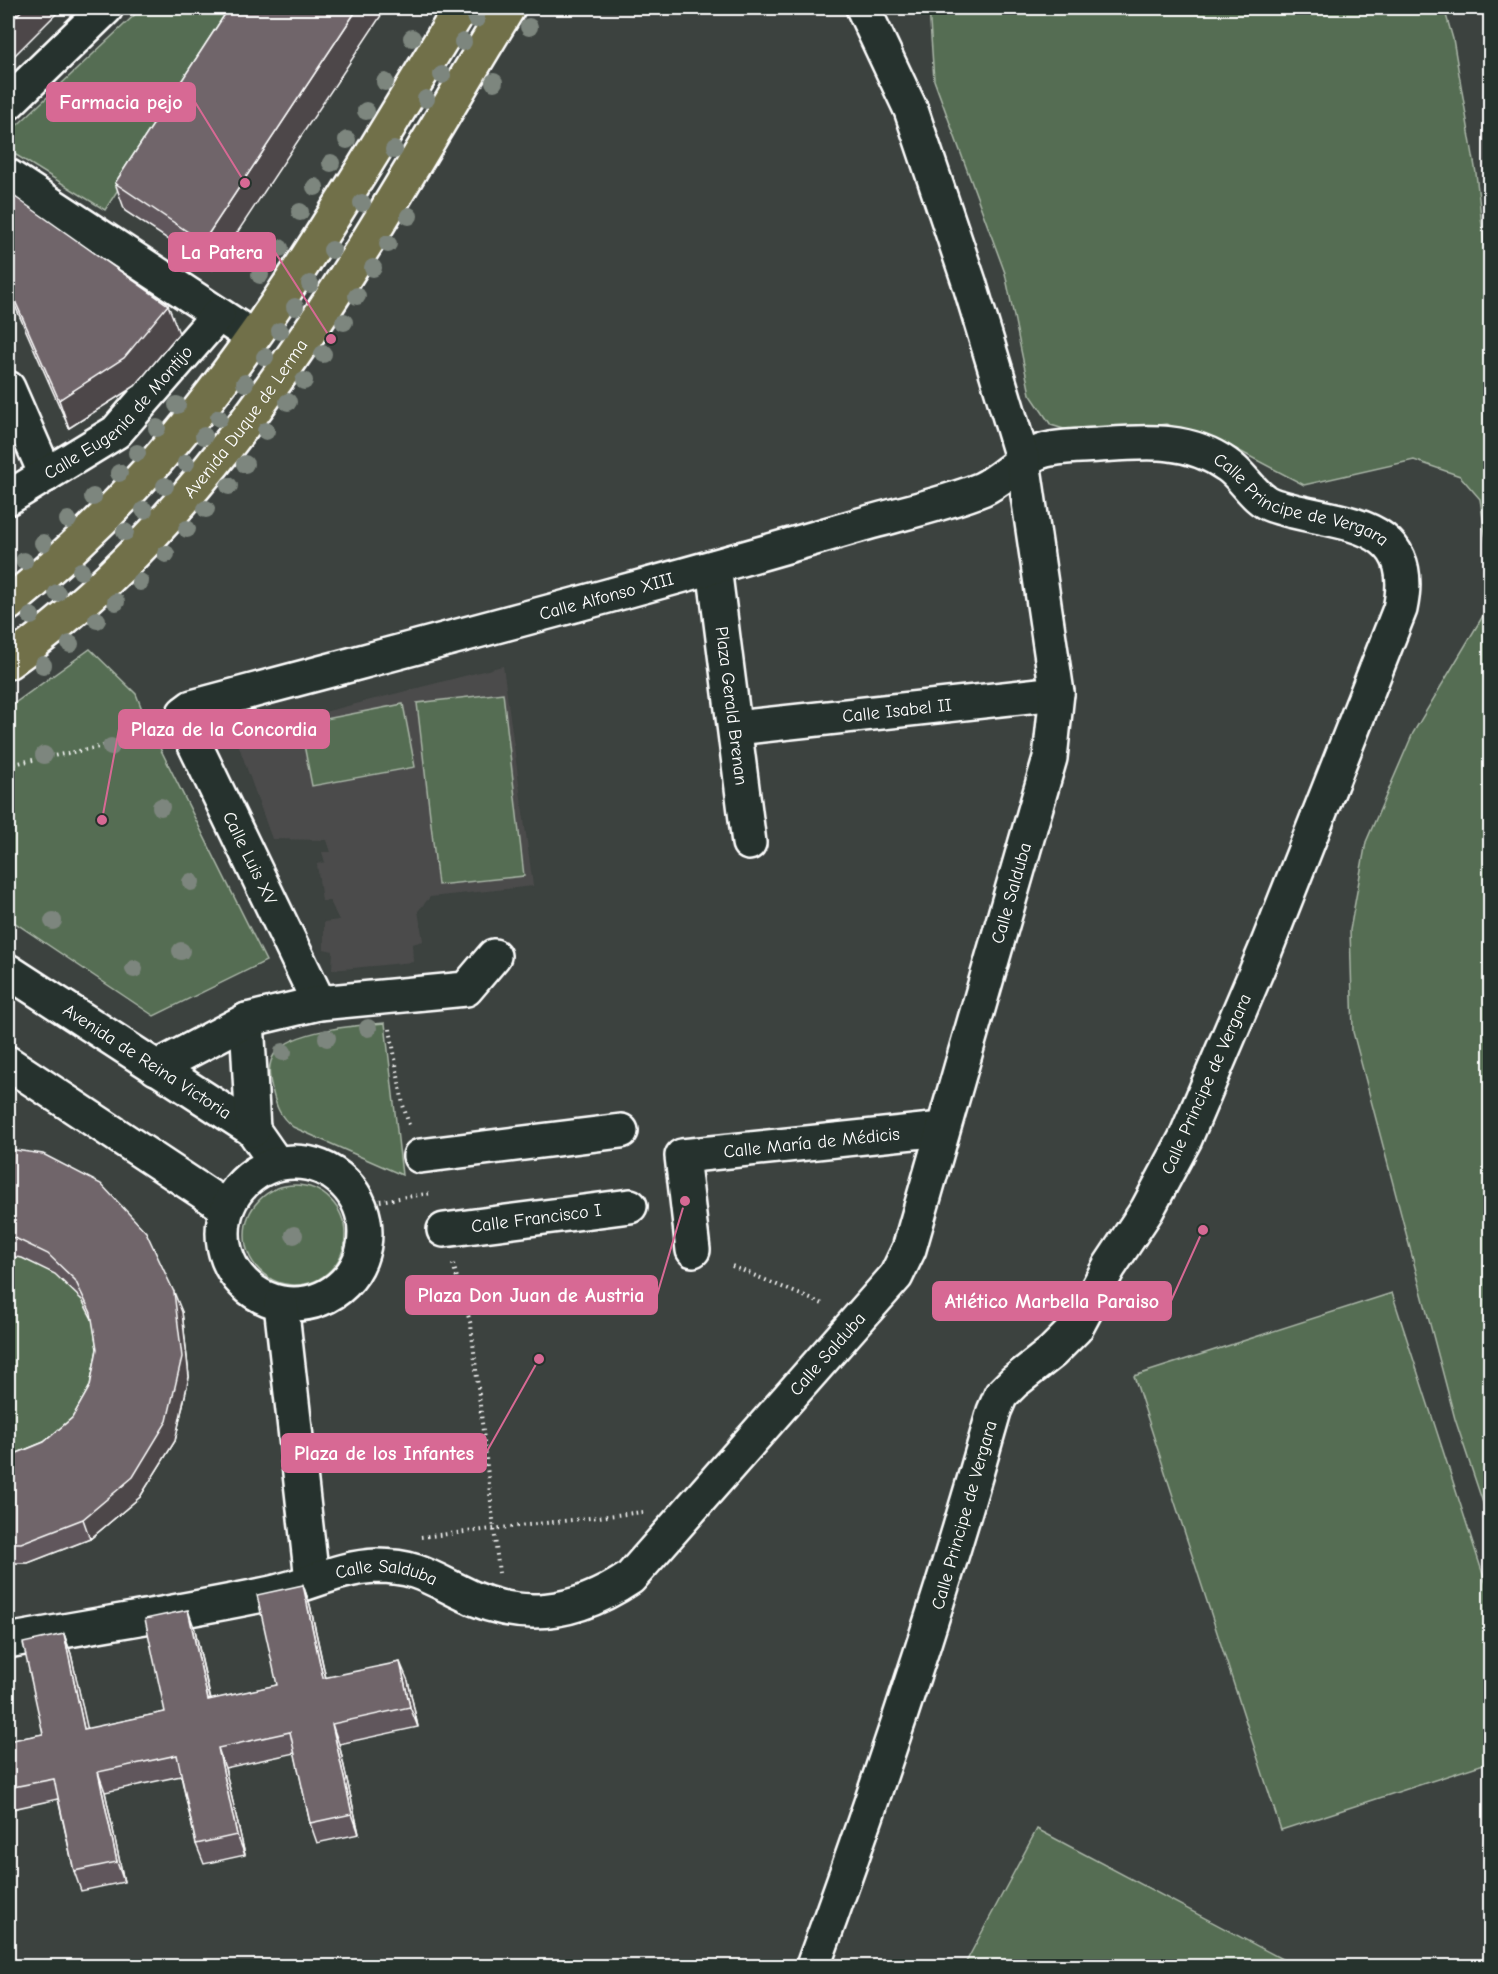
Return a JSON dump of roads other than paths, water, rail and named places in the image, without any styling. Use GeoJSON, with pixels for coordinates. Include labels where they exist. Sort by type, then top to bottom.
{"type":"FeatureCollection","features":[{"type":"Feature","properties":{"kind":"main road"},"geometry":{"type":"LineString","coordinates":[[8,604],[100,522],[147,472],[253,337],[309,253],[461,8]]}},
{"type":"Feature","properties":{"kind":"main road","name":"Avenida Duque de Lerma"},"geometry":{"type":"LineString","coordinates":[[8,662],[82,603],[142,545],[237,436],[344,276],[508,8]]}},
{"type":"Feature","properties":{"kind":"street"},"geometry":{"type":"LineString","coordinates":[[8,103],[106,8]]}},
{"type":"Feature","properties":{"kind":"street","name":"Calle Salduba"},"geometry":{"type":"LineString","coordinates":[[8,1641],[270,1594],[312,1580],[374,1566],[406,1567],[436,1578],[480,1601],[531,1610],[562,1610],[586,1603],[630,1578],[896,1276],[909,1249],[1050,758],[1057,693],[1023,461],[969,282],[911,110],[863,8]]}},
{"type":"Feature","properties":{"kind":"street"},"geometry":{"type":"LineString","coordinates":[[8,176],[253,337]]}},
{"type":"Feature","properties":{"kind":"street","name":"Calle Eugenia de Montijo"},"geometry":{"type":"LineString","coordinates":[[8,498],[116,432],[218,315]]}},
{"type":"Feature","properties":{"kind":"street"},"geometry":{"type":"LineString","coordinates":[[8,388],[45,475]]}},
{"type":"Feature","properties":{"kind":"street","name":"Calle Principe de Vergara"},"geometry":{"type":"LineString","coordinates":[[813,1966],[870,1810],[941,1597],[994,1411],[1001,1395],[1052,1352],[1076,1328],[1109,1267],[1147,1210],[1185,1139],[1265,951],[1400,609],[1404,588],[1402,566],[1391,545],[1377,533],[1358,525],[1268,504],[1229,466],[1201,450],[1163,441],[1137,442],[1048,449],[1023,461]]}},
{"type":"Feature","properties":{"kind":"street","name":"Calle Alfonso XIII"},"geometry":{"type":"LineString","coordinates":[[184,712],[192,707],[714,567],[984,488],[1023,461]]}},
{"type":"Feature","properties":{"kind":"street","name":"Plaza Gerald Brenan"},"geometry":{"type":"LineString","coordinates":[[714,567],[749,843]]}},
{"type":"Feature","properties":{"kind":"street","name":"Calle Isabel II"},"geometry":{"type":"LineString","coordinates":[[736,728],[1057,693]]}},
{"type":"Feature","properties":{"kind":"street","name":"Calle Luis XV"},"geometry":{"type":"LineString","coordinates":[[184,712],[183,720],[319,1003]]}},
{"type":"Feature","properties":{"kind":"street"},"geometry":{"type":"LineString","coordinates":[[156,1068],[247,1020],[319,1003],[466,989],[494,956]]}},
{"type":"Feature","properties":{"kind":"street","name":"Avenida de Reina Victoria"},"geometry":{"type":"LineString","coordinates":[[15,985],[156,1068],[253,1130],[276,1163]]}},
{"type":"Feature","properties":{"kind":"street"},"geometry":{"type":"LineString","coordinates":[[247,1020],[253,1130]]}},
{"type":"Feature","properties":{"kind":"street"},"geometry":{"type":"LineString","coordinates":[[8,1063],[226,1208]]}},
{"type":"Feature","properties":{"kind":"street","name":"Calle María de Médicis"},"geometry":{"type":"LineString","coordinates":[[693,1250],[682,1156],[942,1129]]}},
{"type":"Feature","properties":{"kind":"street"},"geometry":{"type":"LineString","coordinates":[[420,1156],[621,1131]]}},
{"type":"Feature","properties":{"kind":"street"},"geometry":{"type":"LineString","coordinates":[[298,1161],[321,1167],[341,1179],[355,1197],[364,1219],[364,1242],[359,1264],[345,1283],[327,1297],[304,1304],[281,1304],[260,1296],[243,1284],[231,1268],[224,1248],[222,1228],[226,1208],[238,1188],[255,1173],[276,1163],[298,1161]]}},
{"type":"Feature","properties":{"kind":"street","name":"Calle Francisco I"},"geometry":{"type":"LineString","coordinates":[[444,1230],[630,1206]]}},
{"type":"Feature","properties":{"kind":"street"},"geometry":{"type":"LineString","coordinates":[[281,1304],[312,1580]]}},
{"type":"Feature","properties":{"kind":"place","name":"Farmacia pejo"},"geometry":{"type":"Point","coordinates":[245,183]}},
{"type":"Feature","properties":{"kind":"place","name":"La Patera"},"geometry":{"type":"Point","coordinates":[331,339]}},
{"type":"Feature","properties":{"kind":"place","name":"Plaza de la Concordia"},"geometry":{"type":"Point","coordinates":[102,820]}},
{"type":"Feature","properties":{"kind":"place","name":"Plaza Don Juan de Austria"},"geometry":{"type":"Point","coordinates":[685,1201]}},
{"type":"Feature","properties":{"kind":"place","name":"Atlético Marbella Paraiso"},"geometry":{"type":"Point","coordinates":[1203,1230]}},
{"type":"Feature","properties":{"kind":"place","name":"Plaza de los Infantes"},"geometry":{"type":"Point","coordinates":[539,1359]}}]}
